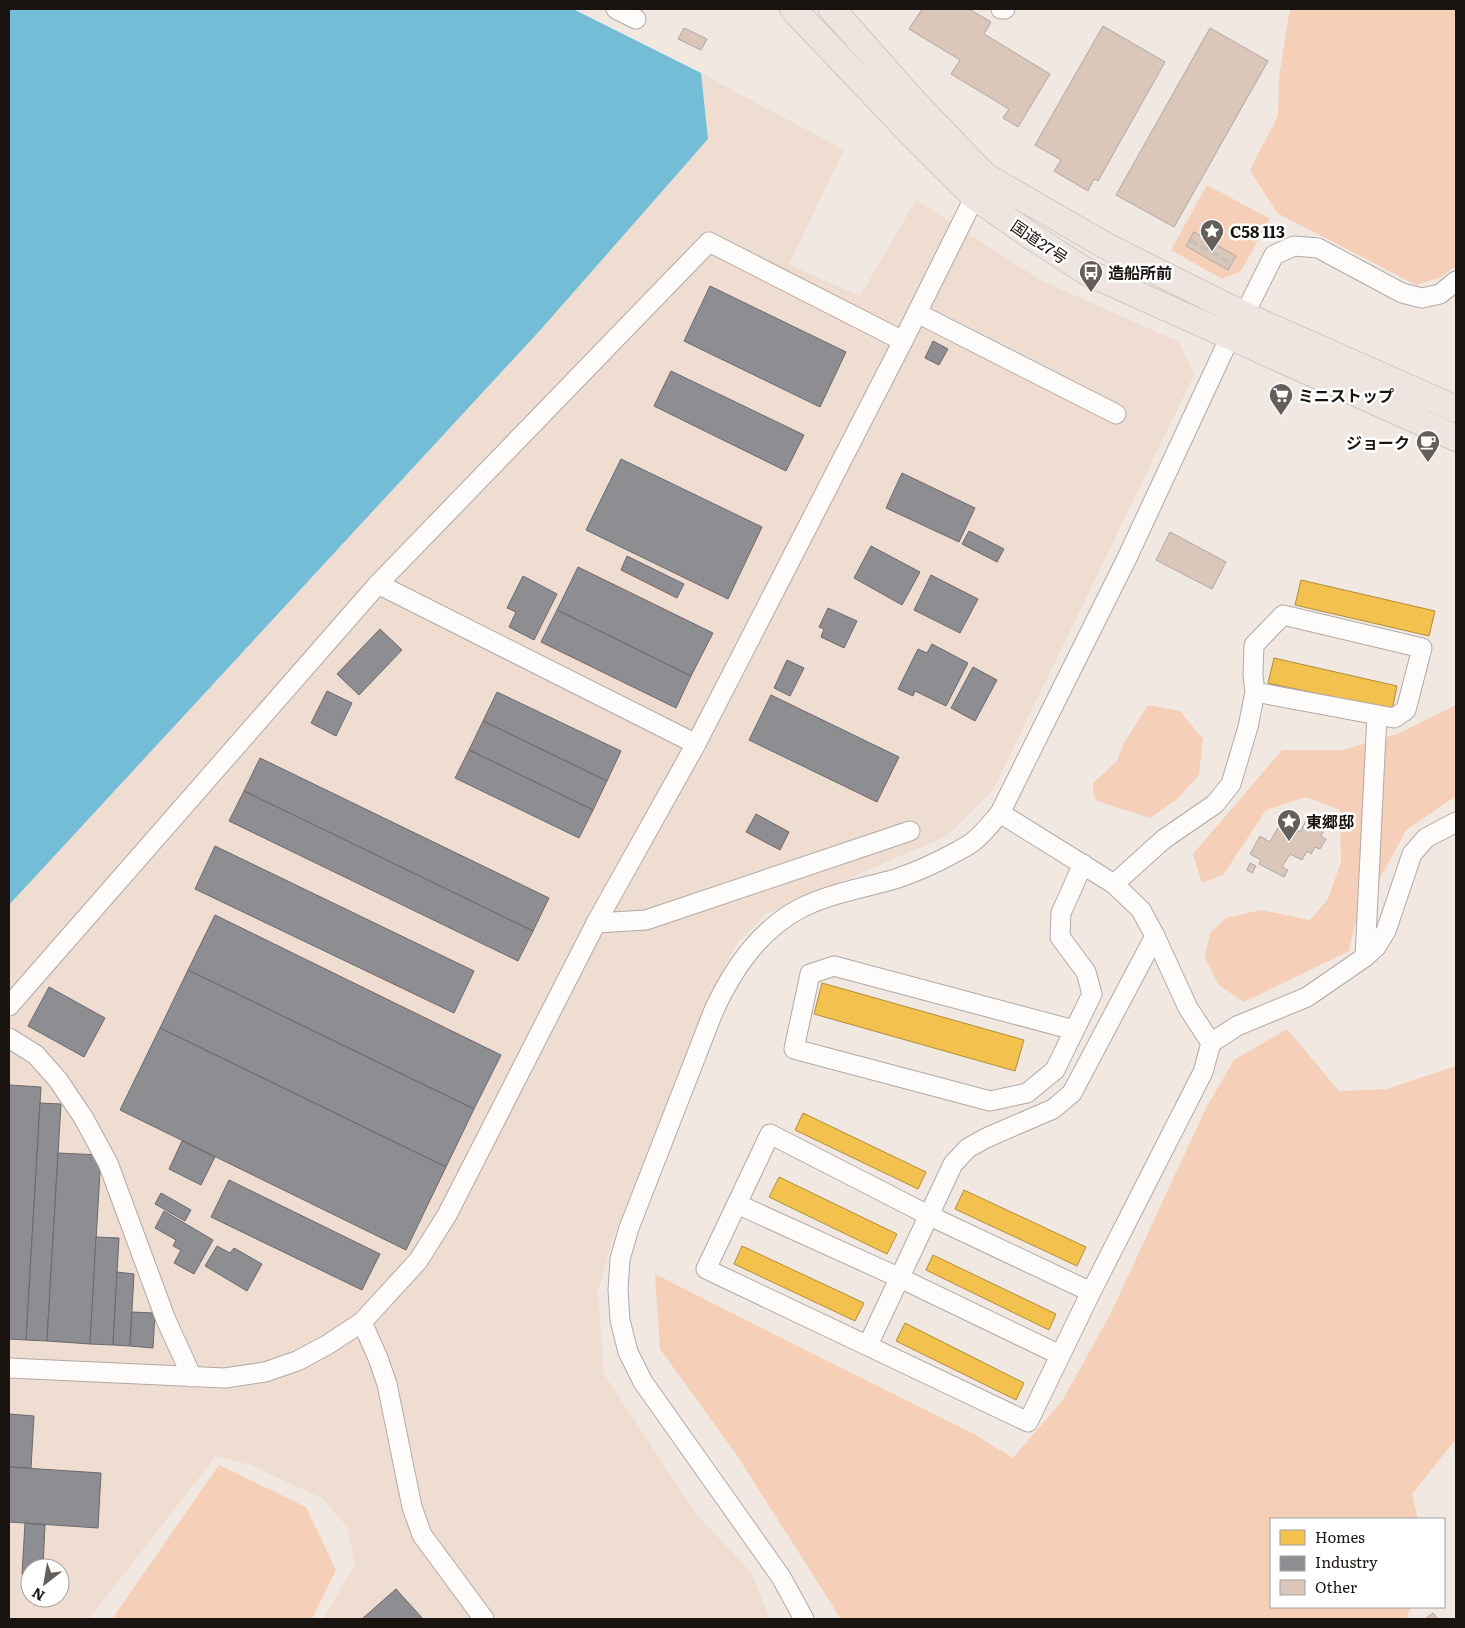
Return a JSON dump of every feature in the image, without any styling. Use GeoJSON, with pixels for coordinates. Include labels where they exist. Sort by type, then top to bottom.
{"type":"FeatureCollection","features":[{"type":"Feature","properties":{"kind":"highway","name":"国道27号"},"geometry":{"type":"LineString","coordinates":[[794,9],[909,130],[980,186],[1031,236],[1087,272],[1456,438]]}},
{"type":"Feature","properties":{"kind":"highway","name":"国道27号"},"geometry":{"type":"LineString","coordinates":[[832,9],[917,105],[980,186],[1108,246],[1244,315],[1456,409]]}},
{"type":"Feature","properties":{"kind":"street"},"geometry":{"type":"LineString","coordinates":[[616,9],[636,19]]}},
{"type":"Feature","properties":{"kind":"street"},"geometry":{"type":"LineString","coordinates":[[9,1368],[225,1378],[265,1372],[304,1357],[327,1345],[362,1322],[418,1260],[447,1215],[596,923],[696,744],[917,314],[980,186]]}},
{"type":"Feature","properties":{"kind":"street"},"geometry":{"type":"LineString","coordinates":[[9,1006],[378,584],[710,242],[903,340]]}},
{"type":"Feature","properties":{"kind":"street"},"geometry":{"type":"LineString","coordinates":[[804,1619],[781,1577],[643,1382],[628,1352],[620,1320],[618,1290],[620,1259],[629,1228],[714,1010],[727,982],[744,957],[759,940],[780,922],[801,908],[838,893],[896,879],[934,864],[974,842],[1000,814],[1127,558],[1230,337],[1244,315],[1274,255],[1294,246],[1318,248],[1402,293],[1422,298],[1440,294],[1456,281]]}},
{"type":"Feature","properties":{"kind":"street"},"geometry":{"type":"LineString","coordinates":[[917,314],[1116,414]]}},
{"type":"Feature","properties":{"kind":"street"},"geometry":{"type":"LineString","coordinates":[[378,584],[696,744]]}},
{"type":"Feature","properties":{"kind":"street"},"geometry":{"type":"LineString","coordinates":[[1114,884],[1164,839],[1215,804],[1230,784],[1248,727],[1255,692],[1253,675],[1254,645],[1283,615],[1422,648],[1406,710],[1394,718],[1255,692]]}},
{"type":"Feature","properties":{"kind":"street"},"geometry":{"type":"LineString","coordinates":[[1365,957],[1377,715]]}},
{"type":"Feature","properties":{"kind":"street"},"geometry":{"type":"LineString","coordinates":[[1000,814],[1114,884],[1140,910],[1155,936],[1188,1008],[1211,1043]]}},
{"type":"Feature","properties":{"kind":"street"},"geometry":{"type":"LineString","coordinates":[[1091,1292],[930,1216],[770,1134],[706,1269],[868,1344],[1028,1422],[1091,1292],[1203,1072],[1211,1043],[1237,1026],[1307,996],[1365,957],[1376,947],[1386,931],[1412,854],[1426,838],[1456,822]]}},
{"type":"Feature","properties":{"kind":"street"},"geometry":{"type":"LineString","coordinates":[[596,923],[646,920],[910,831]]}},
{"type":"Feature","properties":{"kind":"street"},"geometry":{"type":"LineString","coordinates":[[1074,1030],[834,966],[810,974],[794,1049],[990,1101],[1027,1093],[1055,1070],[1092,994],[1086,972],[1060,937],[1061,913],[1083,864]]}},
{"type":"Feature","properties":{"kind":"street"},"geometry":{"type":"LineString","coordinates":[[868,1344],[953,1164],[968,1148],[986,1138],[1053,1110],[1072,1093],[1155,936]]}},
{"type":"Feature","properties":{"kind":"street"},"geometry":{"type":"LineString","coordinates":[[9,1038],[36,1055],[58,1080],[83,1117],[108,1163],[163,1311],[192,1377]]}},
{"type":"Feature","properties":{"kind":"street"},"geometry":{"type":"LineString","coordinates":[[738,1204],[1060,1354]]}},
{"type":"Feature","properties":{"kind":"street"},"geometry":{"type":"LineString","coordinates":[[362,1322],[387,1384],[412,1507],[422,1535],[484,1619]]}},
{"type":"Feature","properties":{"kind":"shaded area"},"geometry":{"type":"Polygon","coordinates":[[[1290,9],[1456,9],[1456,266],[1441,277],[1416,285],[1277,213],[1250,170],[1278,116],[1279,77],[1290,9]]]}},
{"type":"Feature","properties":{"kind":"shaded area"},"geometry":{"type":"Polygon","coordinates":[[[701,73],[844,150],[789,264],[860,296],[916,200],[1042,281],[1179,342],[1194,375],[993,790],[947,836],[766,914],[737,943],[706,1003],[611,1244],[598,1292],[604,1374],[697,1515],[751,1572],[770,1619],[323,1619],[355,1564],[347,1527],[323,1499],[250,1465],[216,1456],[89,1619],[9,1619],[9,904],[708,139],[701,73]]]}},
{"type":"Feature","properties":{"kind":"shaded area"},"geometry":{"type":"Polygon","coordinates":[[[1207,185],[1270,219],[1241,271],[1222,279],[1171,250],[1207,185]]]}},
{"type":"Feature","properties":{"kind":"shaded area"},"geometry":{"type":"Polygon","coordinates":[[[1148,705],[1180,711],[1203,739],[1199,775],[1176,800],[1150,818],[1097,801],[1093,793],[1093,783],[1117,761],[1124,743],[1148,705]]]}},
{"type":"Feature","properties":{"kind":"shaded area"},"geometry":{"type":"Polygon","coordinates":[[[1456,705],[1456,796],[1406,830],[1354,927],[1349,951],[1244,1002],[1219,985],[1205,958],[1210,933],[1226,918],[1261,910],[1310,920],[1328,899],[1341,862],[1340,810],[1306,797],[1266,810],[1223,875],[1202,883],[1193,854],[1282,750],[1343,750],[1397,734],[1456,705]]]}},
{"type":"Feature","properties":{"kind":"shaded area"},"geometry":{"type":"Polygon","coordinates":[[[1287,1029],[1339,1091],[1387,1089],[1456,1066],[1456,1439],[1412,1494],[1418,1518],[1270,1518],[1270,1608],[1411,1608],[1407,1616],[1408,1619],[841,1619],[736,1454],[660,1349],[655,1274],[974,1434],[1013,1458],[1062,1401],[1110,1315],[1206,1108],[1234,1060],[1287,1029]]]}},
{"type":"Feature","properties":{"kind":"shaded area"},"geometry":{"type":"Polygon","coordinates":[[[219,1465],[306,1507],[336,1570],[312,1619],[112,1619],[219,1465]]]}},
{"type":"Feature","properties":{"kind":"water"},"geometry":{"type":"Polygon","coordinates":[[[9,9],[573,9],[701,73],[708,139],[543,327],[9,905],[9,9]]]}},
{"type":"Feature","properties":{"kind":"building: Homes"},"geometry":{"type":"Polygon","coordinates":[[[1301,580],[1435,611],[1429,636],[1295,605],[1301,580]]]}},
{"type":"Feature","properties":{"kind":"building: Homes"},"geometry":{"type":"Polygon","coordinates":[[[1274,658],[1397,686],[1392,710],[1268,683],[1274,658]]]}},
{"type":"Feature","properties":{"kind":"building: Homes"},"geometry":{"type":"Polygon","coordinates":[[[822,983],[1024,1040],[1015,1071],[814,1014],[822,983]]]}},
{"type":"Feature","properties":{"kind":"building: Homes"},"geometry":{"type":"Polygon","coordinates":[[[803,1113],[926,1172],[918,1189],[795,1130],[803,1113]]]}},
{"type":"Feature","properties":{"kind":"building: Homes"},"geometry":{"type":"Polygon","coordinates":[[[779,1177],[897,1234],[887,1254],[769,1197],[779,1177]]]}},
{"type":"Feature","properties":{"kind":"building: Homes"},"geometry":{"type":"Polygon","coordinates":[[[964,1190],[1086,1247],[1077,1266],[955,1209],[964,1190]]]}},
{"type":"Feature","properties":{"kind":"building: Homes"},"geometry":{"type":"Polygon","coordinates":[[[742,1246],[864,1303],[855,1321],[734,1264],[742,1246]]]}},
{"type":"Feature","properties":{"kind":"building: Homes"},"geometry":{"type":"Polygon","coordinates":[[[933,1255],[1056,1314],[1049,1330],[926,1270],[933,1255]]]}},
{"type":"Feature","properties":{"kind":"building: Homes"},"geometry":{"type":"Polygon","coordinates":[[[905,1323],[1024,1383],[1016,1400],[896,1341],[905,1323]]]}},
{"type":"Feature","properties":{"kind":"building: Industry"},"geometry":{"type":"Polygon","coordinates":[[[710,286],[846,352],[820,407],[684,341],[710,286]]]}},
{"type":"Feature","properties":{"kind":"building: Industry"},"geometry":{"type":"Polygon","coordinates":[[[933,341],[948,349],[939,365],[925,358],[933,341]]]}},
{"type":"Feature","properties":{"kind":"building: Industry"},"geometry":{"type":"Polygon","coordinates":[[[671,371],[804,435],[786,471],[654,406],[671,371]]]}},
{"type":"Feature","properties":{"kind":"building: Industry"},"geometry":{"type":"Polygon","coordinates":[[[621,459],[762,527],[728,599],[586,530],[621,459]]]}},
{"type":"Feature","properties":{"kind":"building: Industry"},"geometry":{"type":"Polygon","coordinates":[[[902,473],[975,508],[959,542],[886,508],[902,473]]]}},
{"type":"Feature","properties":{"kind":"building: Industry"},"geometry":{"type":"Polygon","coordinates":[[[969,531],[1004,549],[997,562],[962,544],[969,531]]]}},
{"type":"Feature","properties":{"kind":"building: Industry"},"geometry":{"type":"Polygon","coordinates":[[[871,546],[920,572],[902,605],[854,578],[871,546]]]}},
{"type":"Feature","properties":{"kind":"building: Industry"},"geometry":{"type":"Polygon","coordinates":[[[627,556],[684,584],[677,598],[621,570],[627,556]]]}},
{"type":"Feature","properties":{"kind":"building: Industry"},"geometry":{"type":"Polygon","coordinates":[[[578,567],[713,633],[691,676],[557,610],[578,567]]]}},
{"type":"Feature","properties":{"kind":"building: Industry"},"geometry":{"type":"Polygon","coordinates":[[[931,575],[978,599],[960,633],[914,610],[931,575]]]}},
{"type":"Feature","properties":{"kind":"building: Industry"},"geometry":{"type":"Polygon","coordinates":[[[523,576],[557,594],[534,640],[509,627],[516,612],[507,608],[523,576]]]}},
{"type":"Feature","properties":{"kind":"building: Industry"},"geometry":{"type":"Polygon","coordinates":[[[828,608],[857,621],[844,648],[821,637],[824,629],[819,627],[828,608]]]}},
{"type":"Feature","properties":{"kind":"building: Industry"},"geometry":{"type":"Polygon","coordinates":[[[557,610],[691,676],[676,708],[541,642],[557,610]]]}},
{"type":"Feature","properties":{"kind":"building: Industry"},"geometry":{"type":"Polygon","coordinates":[[[380,629],[402,650],[359,695],[337,674],[380,629]]]}},
{"type":"Feature","properties":{"kind":"building: Industry"},"geometry":{"type":"Polygon","coordinates":[[[932,644],[968,663],[946,706],[915,691],[913,696],[898,689],[918,649],[927,653],[932,644]]]}},
{"type":"Feature","properties":{"kind":"building: Industry"},"geometry":{"type":"Polygon","coordinates":[[[787,660],[804,668],[790,696],[774,688],[787,660]]]}},
{"type":"Feature","properties":{"kind":"building: Industry"},"geometry":{"type":"Polygon","coordinates":[[[973,667],[997,680],[975,721],[951,708],[973,667]]]}},
{"type":"Feature","properties":{"kind":"building: Industry"},"geometry":{"type":"Polygon","coordinates":[[[327,691],[352,703],[336,736],[311,723],[327,691]]]}},
{"type":"Feature","properties":{"kind":"building: Industry"},"geometry":{"type":"Polygon","coordinates":[[[497,692],[621,751],[607,781],[483,721],[497,692]]]}},
{"type":"Feature","properties":{"kind":"building: Industry"},"geometry":{"type":"Polygon","coordinates":[[[771,695],[899,757],[877,802],[749,740],[771,695]]]}},
{"type":"Feature","properties":{"kind":"building: Industry"},"geometry":{"type":"Polygon","coordinates":[[[483,721],[607,781],[593,810],[469,750],[483,721]]]}},
{"type":"Feature","properties":{"kind":"building: Industry"},"geometry":{"type":"Polygon","coordinates":[[[469,750],[593,810],[579,838],[455,778],[469,750]]]}},
{"type":"Feature","properties":{"kind":"building: Industry"},"geometry":{"type":"Polygon","coordinates":[[[260,758],[549,898],[533,931],[244,791],[260,758]]]}},
{"type":"Feature","properties":{"kind":"building: Industry"},"geometry":{"type":"Polygon","coordinates":[[[244,791],[533,931],[518,961],[229,821],[244,791]]]}},
{"type":"Feature","properties":{"kind":"building: Industry"},"geometry":{"type":"Polygon","coordinates":[[[756,814],[789,832],[780,850],[746,832],[756,814]]]}},
{"type":"Feature","properties":{"kind":"building: Industry"},"geometry":{"type":"Polygon","coordinates":[[[215,846],[474,971],[454,1013],[195,889],[215,846]]]}},
{"type":"Feature","properties":{"kind":"building: Industry"},"geometry":{"type":"Polygon","coordinates":[[[215,915],[501,1055],[474,1109],[188,970],[215,915]]]}},
{"type":"Feature","properties":{"kind":"building: Industry"},"geometry":{"type":"Polygon","coordinates":[[[188,970],[474,1109],[446,1167],[160,1028],[188,970]]]}},
{"type":"Feature","properties":{"kind":"building: Industry"},"geometry":{"type":"Polygon","coordinates":[[[49,987],[105,1018],[84,1057],[28,1026],[49,987]]]}},
{"type":"Feature","properties":{"kind":"building: Industry"},"geometry":{"type":"Polygon","coordinates":[[[160,1028],[446,1167],[406,1250],[120,1110],[160,1028]]]}},
{"type":"Feature","properties":{"kind":"building: Industry"},"geometry":{"type":"Polygon","coordinates":[[[9,1085],[41,1087],[26,1340],[9,1339],[9,1085]]]}},
{"type":"Feature","properties":{"kind":"building: Industry"},"geometry":{"type":"Polygon","coordinates":[[[40,1103],[61,1104],[47,1341],[26,1340],[40,1103]]]}},
{"type":"Feature","properties":{"kind":"building: Industry"},"geometry":{"type":"Polygon","coordinates":[[[182,1141],[215,1157],[201,1185],[169,1169],[182,1141]]]}},
{"type":"Feature","properties":{"kind":"building: Industry"},"geometry":{"type":"Polygon","coordinates":[[[58,1153],[101,1155],[90,1344],[47,1341],[58,1153]]]}},
{"type":"Feature","properties":{"kind":"building: Industry"},"geometry":{"type":"Polygon","coordinates":[[[229,1180],[380,1254],[362,1290],[211,1217],[229,1180]]]}},
{"type":"Feature","properties":{"kind":"building: Industry"},"geometry":{"type":"Polygon","coordinates":[[[161,1193],[191,1210],[185,1221],[155,1204],[161,1193]]]}},
{"type":"Feature","properties":{"kind":"building: Industry"},"geometry":{"type":"Polygon","coordinates":[[[164,1211],[213,1240],[194,1274],[174,1263],[181,1250],[173,1246],[176,1240],[155,1228],[164,1211]]]}},
{"type":"Feature","properties":{"kind":"building: Industry"},"geometry":{"type":"Polygon","coordinates":[[[96,1237],[119,1238],[113,1345],[90,1344],[96,1237]]]}},
{"type":"Feature","properties":{"kind":"building: Industry"},"geometry":{"type":"Polygon","coordinates":[[[217,1246],[230,1253],[234,1248],[262,1264],[247,1291],[205,1266],[217,1246]]]}},
{"type":"Feature","properties":{"kind":"building: Industry"},"geometry":{"type":"Polygon","coordinates":[[[117,1272],[134,1274],[130,1346],[113,1345],[117,1272]]]}},
{"type":"Feature","properties":{"kind":"building: Industry"},"geometry":{"type":"Polygon","coordinates":[[[132,1312],[155,1313],[153,1348],[130,1346],[132,1312]]]}},
{"type":"Feature","properties":{"kind":"building: Industry"},"geometry":{"type":"Polygon","coordinates":[[[9,1414],[34,1416],[31,1468],[9,1467],[9,1414]]]}},
{"type":"Feature","properties":{"kind":"building: Industry"},"geometry":{"type":"Polygon","coordinates":[[[9,1467],[101,1473],[98,1528],[9,1522],[9,1467]]]}},
{"type":"Feature","properties":{"kind":"building: Industry"},"geometry":{"type":"Polygon","coordinates":[[[25,1523],[45,1525],[43,1558],[23,1558],[25,1523]]]}},
{"type":"Feature","properties":{"kind":"building: Industry"},"geometry":{"type":"Polygon","coordinates":[[[396,1589],[423,1619],[362,1619],[396,1589]]]}},
{"type":"Feature","properties":{"kind":"building: Other"},"geometry":{"type":"Polygon","coordinates":[[[922,9],[969,9],[991,22],[984,34],[1050,74],[1018,127],[1003,118],[1009,109],[951,74],[960,60],[909,29],[922,9]]]}},
{"type":"Feature","properties":{"kind":"building: Other"},"geometry":{"type":"Polygon","coordinates":[[[1103,26],[1165,62],[1098,181],[1094,179],[1088,191],[1054,171],[1061,160],[1035,145],[1103,26]]]}},
{"type":"Feature","properties":{"kind":"building: Other"},"geometry":{"type":"Polygon","coordinates":[[[684,28],[707,39],[701,50],[678,39],[684,28]]]}},
{"type":"Feature","properties":{"kind":"building: Other"},"geometry":{"type":"Polygon","coordinates":[[[1210,28],[1268,61],[1174,227],[1116,195],[1210,28]]]}},
{"type":"Feature","properties":{"kind":"building: Other"},"geometry":{"type":"Polygon","coordinates":[[[1194,232],[1236,256],[1228,270],[1186,246],[1194,232]]]}},
{"type":"Feature","properties":{"kind":"building: Other"},"geometry":{"type":"Polygon","coordinates":[[[1170,532],[1226,562],[1212,589],[1156,560],[1170,532]]]}},
{"type":"Feature","properties":{"kind":"building: Other"},"geometry":{"type":"Polygon","coordinates":[[[1308,817],[1326,827],[1321,836],[1326,839],[1320,849],[1315,847],[1311,854],[1307,851],[1302,860],[1290,854],[1282,867],[1288,870],[1284,877],[1259,864],[1261,860],[1250,854],[1260,836],[1270,842],[1281,822],[1300,832],[1308,817]]]}},
{"type":"Feature","properties":{"kind":"building: Other"},"geometry":{"type":"Polygon","coordinates":[[[1250,863],[1256,866],[1252,873],[1247,870],[1250,863]]]}},
{"type":"Feature","properties":{"kind":"building: Other"},"geometry":{"type":"Polygon","coordinates":[[[1433,1613],[1438,1619],[1426,1618],[1433,1613]]]}},
{"type":"Feature","properties":{"kind":"railway"},"geometry":{"type":"LineString","coordinates":[[1190,240],[1232,264]]}},
{"type":"Feature","properties":{"kind":"place","name":"C58 113"},"geometry":{"type":"Point","coordinates":[1212,252]}},
{"type":"Feature","properties":{"kind":"place","name":"造船所前"},"geometry":{"type":"Point","coordinates":[1091,293]}},
{"type":"Feature","properties":{"kind":"place","name":"ミニストップ"},"geometry":{"type":"Point","coordinates":[1281,416]}},
{"type":"Feature","properties":{"kind":"place","name":"ジョーク"},"geometry":{"type":"Point","coordinates":[1428,463]}},
{"type":"Feature","properties":{"kind":"place","name":"東郷邸"},"geometry":{"type":"Point","coordinates":[1289,842]}}]}
